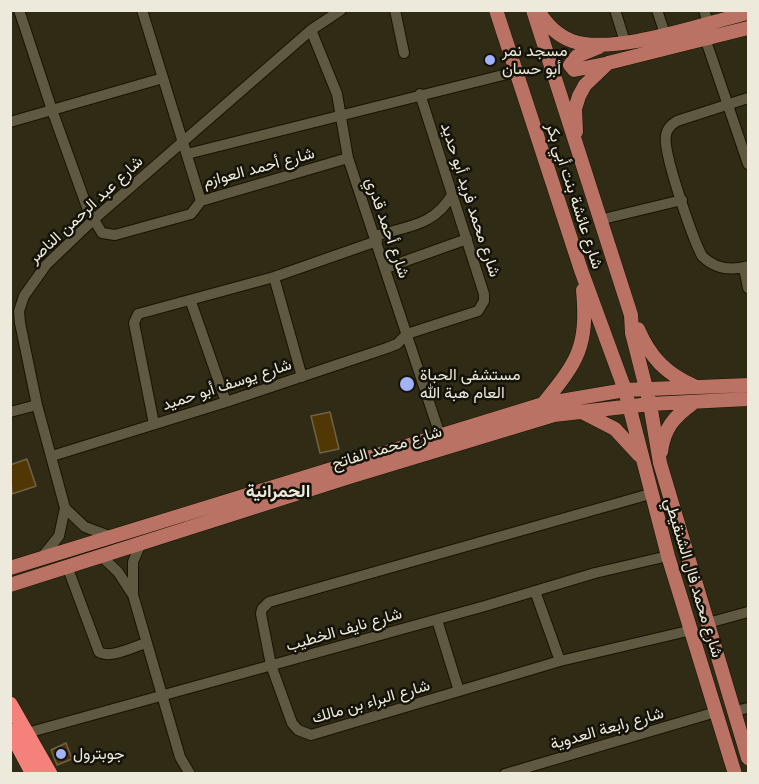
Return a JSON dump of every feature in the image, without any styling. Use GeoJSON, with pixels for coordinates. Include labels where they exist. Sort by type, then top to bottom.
{"type":"FeatureCollection","features":[{"type":"Feature","properties":{"kind":"highway"},"geometry":{"type":"LineString","coordinates":[[10,704],[51,774]]}},
{"type":"Feature","properties":{"kind":"highway"},"geometry":{"type":"LineString","coordinates":[[10,731],[33,774]]}},
{"type":"Feature","properties":{"kind":"main road","name":"شارع عائشة بنت أبي بكر"},"geometry":{"type":"LineString","coordinates":[[496,10],[581,270],[625,390]]}},
{"type":"Feature","properties":{"kind":"main road","name":"شارع عائشة بنت أبي بكر"},"geometry":{"type":"LineString","coordinates":[[533,10],[631,315],[632,333],[646,388]]}},
{"type":"Feature","properties":{"kind":"main road"},"geometry":{"type":"LineString","coordinates":[[538,10],[547,25],[571,41],[601,46]]}},
{"type":"Feature","properties":{"kind":"main road"},"geometry":{"type":"LineString","coordinates":[[748,12],[706,16],[665,34],[601,46],[577,57],[571,62],[571,68],[580,71],[748,28]]}},
{"type":"Feature","properties":{"kind":"main road"},"geometry":{"type":"LineString","coordinates":[[576,146],[575,109],[579,96],[585,85],[608,63]]}},
{"type":"Feature","properties":{"kind":"main road"},"geometry":{"type":"LineString","coordinates":[[543,404],[571,370],[582,342],[585,318],[581,270]]}},
{"type":"Feature","properties":{"kind":"main road"},"geometry":{"type":"LineString","coordinates":[[631,315],[647,349],[660,365],[675,378],[699,388]]}},
{"type":"Feature","properties":{"kind":"main road"},"geometry":{"type":"LineString","coordinates":[[607,340],[622,345],[628,342],[632,333]]}},
{"type":"Feature","properties":{"kind":"main road","name":"شارع محمد الفاتح"},"geometry":{"type":"LineString","coordinates":[[10,568],[543,404],[646,388],[748,385]]}},
{"type":"Feature","properties":{"kind":"main road","name":"شارع محمد فال الشنقيطي"},"geometry":{"type":"LineString","coordinates":[[646,388],[660,463],[708,623],[742,710],[748,758]]}},
{"type":"Feature","properties":{"kind":"main road","name":"شارع محمد فال الشنقيطي"},"geometry":{"type":"LineString","coordinates":[[625,390],[650,494],[735,774]]}},
{"type":"Feature","properties":{"kind":"main road","name":"شارع محمد الفاتح"},"geometry":{"type":"LineString","coordinates":[[10,585],[142,541],[554,415],[650,404],[748,399]]}},
{"type":"Feature","properties":{"kind":"main road"},"geometry":{"type":"LineString","coordinates":[[660,463],[663,438],[669,424],[693,402]]}},
{"type":"Feature","properties":{"kind":"main road"},"geometry":{"type":"LineString","coordinates":[[582,412],[615,429],[642,459]]}},
{"type":"Feature","properties":{"kind":"street"},"geometry":{"type":"LineString","coordinates":[[19,10],[52,110],[93,220],[102,233],[115,235],[191,214],[201,201]]}},
{"type":"Feature","properties":{"kind":"street","name":"شارع أحمد العوازم"},"geometry":{"type":"LineString","coordinates":[[142,10],[201,201],[348,158]]}},
{"type":"Feature","properties":{"kind":"street","name":"شارع عبد الرحمن الناصر"},"geometry":{"type":"LineString","coordinates":[[42,557],[58,536],[64,508],[15,313],[24,296],[37,275],[93,220],[311,30],[341,10]]}},
{"type":"Feature","properties":{"kind":"street"},"geometry":{"type":"LineString","coordinates":[[395,10],[404,53]]}},
{"type":"Feature","properties":{"kind":"street"},"geometry":{"type":"LineString","coordinates":[[615,10],[625,42]]}},
{"type":"Feature","properties":{"kind":"street"},"geometry":{"type":"LineString","coordinates":[[657,10],[665,34]]}},
{"type":"Feature","properties":{"kind":"street","name":"شارع أحمد قدري"},"geometry":{"type":"LineString","coordinates":[[311,30],[328,70],[342,115],[348,158],[440,435]]}},
{"type":"Feature","properties":{"kind":"street"},"geometry":{"type":"LineString","coordinates":[[705,38],[748,164]]}},
{"type":"Feature","properties":{"kind":"street"},"geometry":{"type":"LineString","coordinates":[[187,154],[515,72]]}},
{"type":"Feature","properties":{"kind":"street"},"geometry":{"type":"LineString","coordinates":[[10,122],[163,78]]}},
{"type":"Feature","properties":{"kind":"street","name":"شارع محمد فريد أبو حديد"},"geometry":{"type":"LineString","coordinates":[[406,334],[478,311],[482,306],[484,294],[420,94]]}},
{"type":"Feature","properties":{"kind":"street"},"geometry":{"type":"LineString","coordinates":[[748,98],[678,121],[668,129],[665,141],[682,200],[702,256],[716,267],[746,267],[748,288]]}},
{"type":"Feature","properties":{"kind":"street"},"geometry":{"type":"LineString","coordinates":[[154,424],[135,318],[138,315],[274,277],[428,221],[443,208],[453,193]]}},
{"type":"Feature","properties":{"kind":"street"},"geometry":{"type":"LineString","coordinates":[[599,220],[682,200]]}},
{"type":"Feature","properties":{"kind":"street"},"geometry":{"type":"LineString","coordinates":[[386,268],[467,239]]}},
{"type":"Feature","properties":{"kind":"street"},"geometry":{"type":"LineString","coordinates":[[274,277],[302,377]]}},
{"type":"Feature","properties":{"kind":"street"},"geometry":{"type":"LineString","coordinates":[[191,302],[226,402]]}},
{"type":"Feature","properties":{"kind":"street","name":"شارع يوسف أبو حميد"},"geometry":{"type":"LineString","coordinates":[[52,456],[226,402],[387,348],[397,344],[406,334]]}},
{"type":"Feature","properties":{"kind":"street"},"geometry":{"type":"LineString","coordinates":[[10,412],[38,405]]}},
{"type":"Feature","properties":{"kind":"street","name":"شارع البراء بن مالك"},"geometry":{"type":"LineString","coordinates":[[650,494],[269,602],[262,609],[261,615],[271,665],[292,723],[298,730],[310,735],[560,661],[692,630]]}},
{"type":"Feature","properties":{"kind":"street"},"geometry":{"type":"LineString","coordinates":[[64,508],[86,527],[112,537]]}},
{"type":"Feature","properties":{"kind":"street"},"geometry":{"type":"LineString","coordinates":[[142,541],[131,573],[133,595],[160,696],[180,757],[190,774]]}},
{"type":"Feature","properties":{"kind":"street"},"geometry":{"type":"LineString","coordinates":[[100,555],[118,572],[133,595]]}},
{"type":"Feature","properties":{"kind":"street","name":"شارع نايف الخطيب"},"geometry":{"type":"LineString","coordinates":[[27,733],[627,565],[668,556]]}},
{"type":"Feature","properties":{"kind":"street"},"geometry":{"type":"LineString","coordinates":[[67,566],[99,652],[103,655],[117,653],[146,643]]}},
{"type":"Feature","properties":{"kind":"street"},"geometry":{"type":"LineString","coordinates":[[536,591],[560,661]]}},
{"type":"Feature","properties":{"kind":"street"},"geometry":{"type":"LineString","coordinates":[[708,623],[748,612]]}},
{"type":"Feature","properties":{"kind":"street"},"geometry":{"type":"LineString","coordinates":[[436,620],[459,691]]}},
{"type":"Feature","properties":{"kind":"street","name":"شارع رابعة العدوية"},"geometry":{"type":"LineString","coordinates":[[505,774],[716,712]]}},
{"type":"Feature","properties":{"kind":"building"},"geometry":{"type":"Polygon","coordinates":[[[330,412],[339,449],[320,453],[311,416],[330,412]]]}},
{"type":"Feature","properties":{"kind":"building"},"geometry":{"type":"Polygon","coordinates":[[[27,459],[36,486],[12,494],[10,465],[27,459]]]}},
{"type":"Feature","properties":{"kind":"building","name":"جوبترول"},"geometry":{"type":"Polygon","coordinates":[[[66,743],[72,759],[57,765],[51,750],[66,743]]]}},
{"type":"Feature","properties":{"kind":"place","name":"مسجد نمر أبو حسان"},"geometry":{"type":"Point","coordinates":[490,60]}},
{"type":"Feature","properties":{"kind":"place","name":"مستشفى الحياة العام هبة الله"},"geometry":{"type":"Point","coordinates":[407,384]}},
{"type":"Feature","properties":{"kind":"place","name":"جوبترول"},"geometry":{"type":"Point","coordinates":[61,754]}},
{"type":"Feature","properties":{"kind":"district","name":"الحمرانية"},"geometry":{"type":"Point","coordinates":[278,492]}}]}
